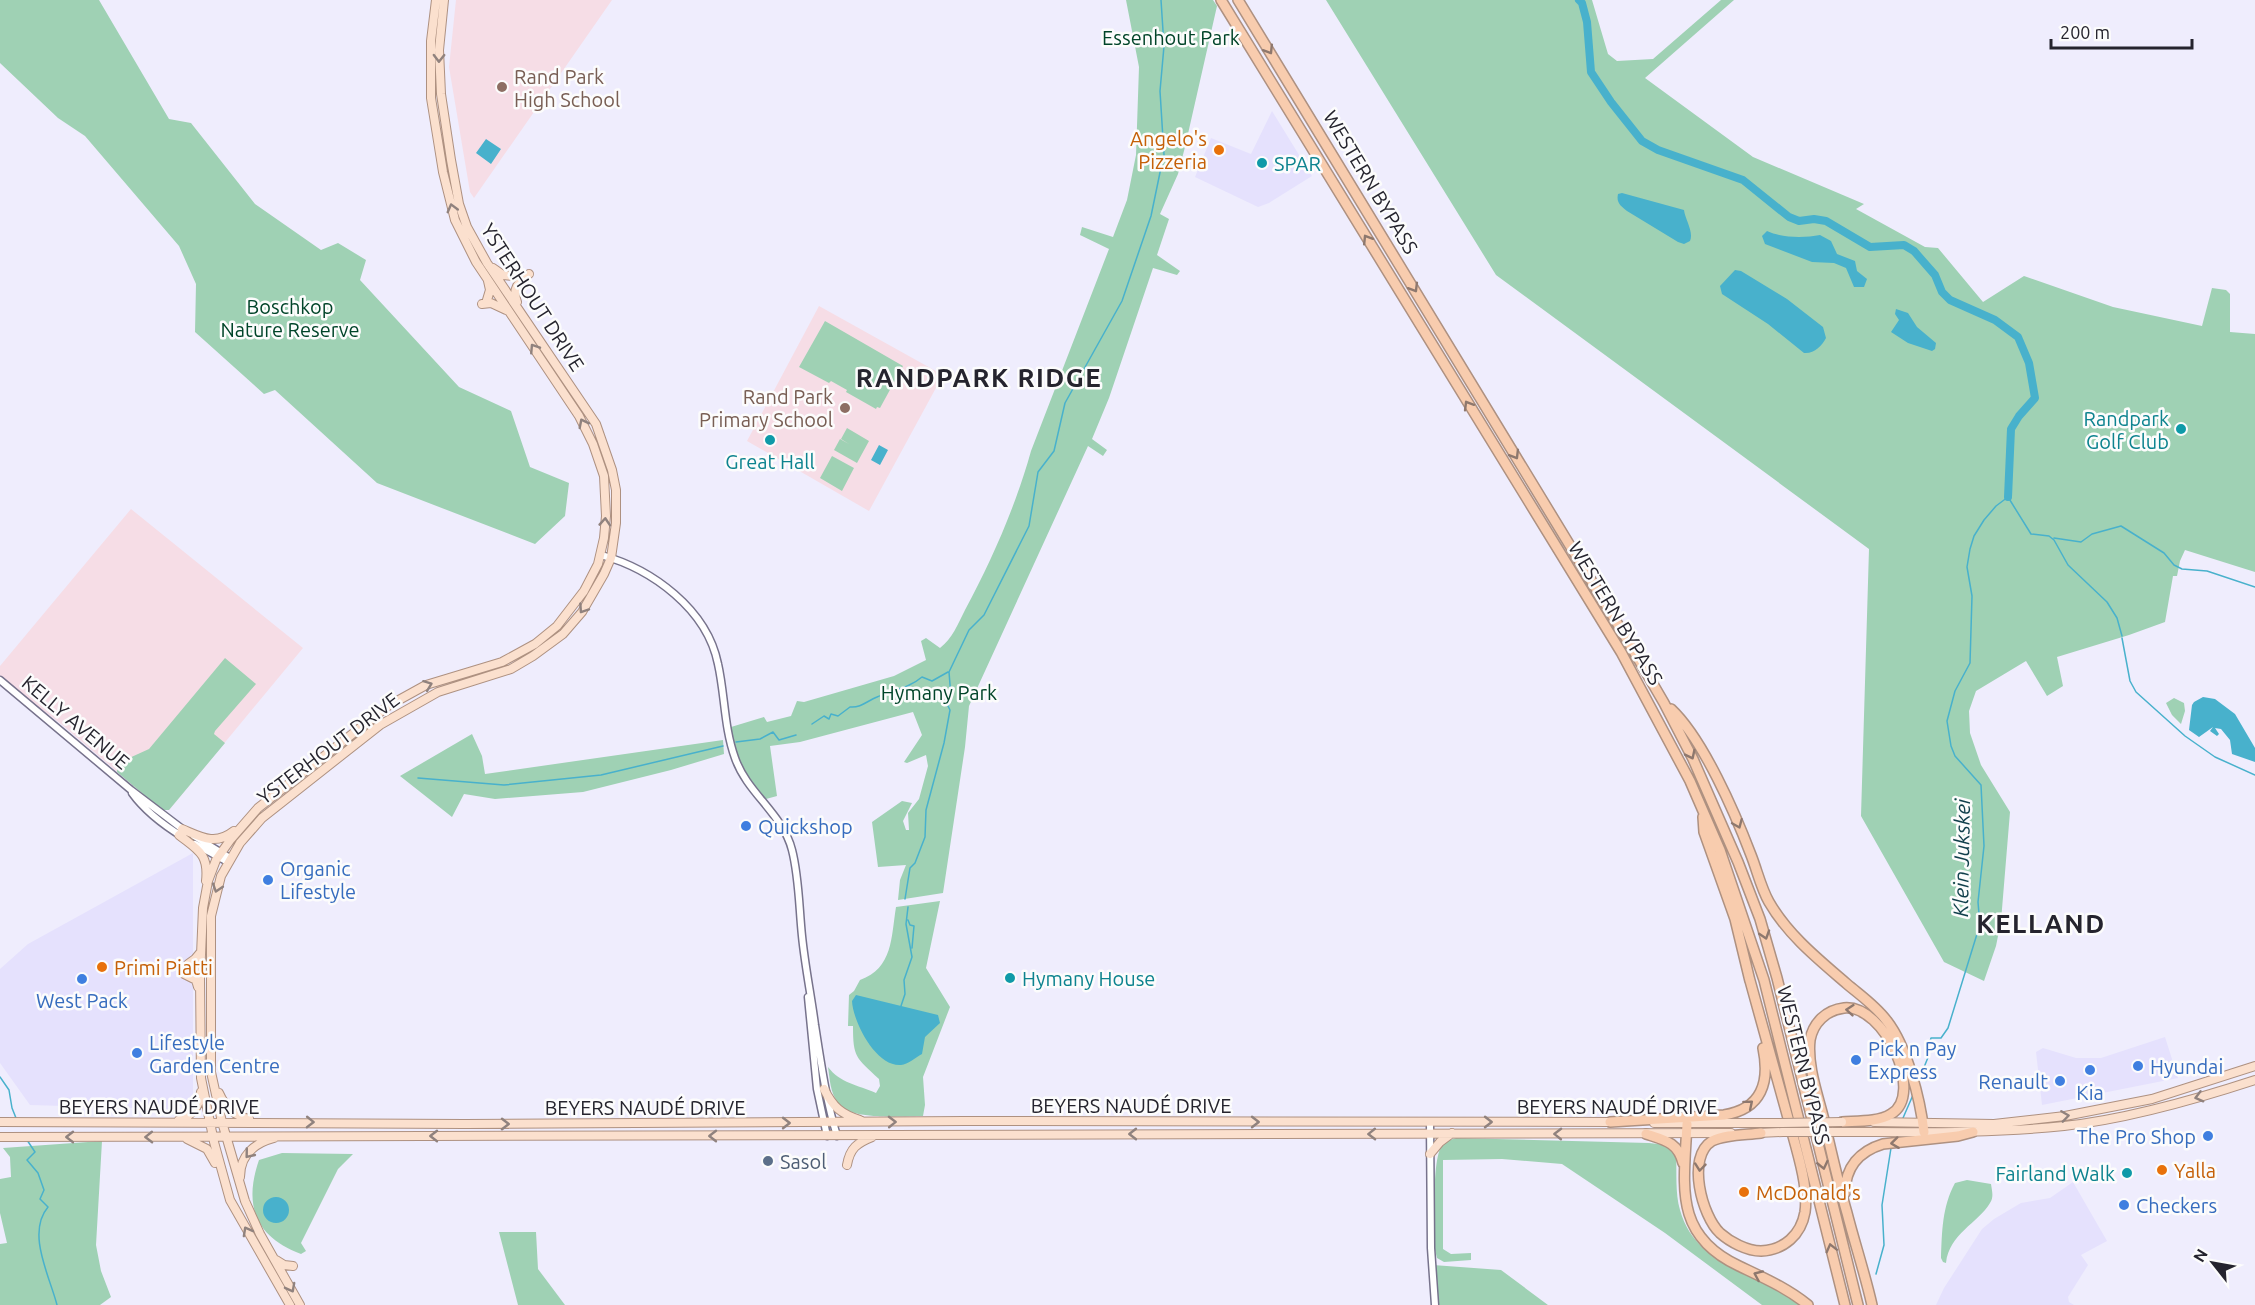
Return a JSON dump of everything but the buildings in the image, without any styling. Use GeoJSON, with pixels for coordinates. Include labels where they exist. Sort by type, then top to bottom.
{"type":"FeatureCollection","features":[{"type":"Feature","properties":{"kind":"highway","name":"WESTERN BYPASS"},"geometry":{"type":"LineString","coordinates":[[1221,0],[1621,652],[1670,742],[1732,883],[1764,980],[1845,1305]]}},
{"type":"Feature","properties":{"kind":"highway","name":"WESTERN BYPASS"},"geometry":{"type":"LineString","coordinates":[[1238,0],[1664,703],[1726,832],[1769,948],[1858,1305]]}},
{"type":"Feature","properties":{"kind":"highway"},"geometry":{"type":"LineString","coordinates":[[1664,703],[1682,721],[1716,778],[1750,853],[1768,901],[1808,951],[1869,1002],[1892,1028],[1907,1064],[1923,1127]]}},
{"type":"Feature","properties":{"kind":"highway"},"geometry":{"type":"LineString","coordinates":[[1703,814],[1704,832],[1735,919],[1794,1142],[1806,1199],[1802,1225],[1792,1238],[1778,1247],[1758,1251],[1742,1247],[1720,1233],[1715,1227],[1702,1201],[1698,1170],[1700,1159],[1712,1142],[1724,1137],[1761,1133]]}},
{"type":"Feature","properties":{"kind":"highway"},"geometry":{"type":"LineString","coordinates":[[1610,1122],[1724,1115],[1741,1111],[1752,1104],[1762,1090],[1766,1072],[1749,977]]}},
{"type":"Feature","properties":{"kind":"highway"},"geometry":{"type":"LineString","coordinates":[[1842,1122],[1889,1116],[1898,1110],[1905,1096],[1899,1067],[1884,1030],[1862,1012],[1850,1008],[1835,1010],[1818,1021],[1810,1039],[1810,1051],[1812,1070],[1872,1305]]}},
{"type":"Feature","properties":{"kind":"highway"},"geometry":{"type":"LineString","coordinates":[[1687,1128],[1685,1180],[1687,1211],[1695,1232],[1708,1246],[1727,1260],[1785,1288],[1808,1305]]}},
{"type":"Feature","properties":{"kind":"highway"},"geometry":{"type":"LineString","coordinates":[[1847,1213],[1846,1178],[1853,1164],[1866,1151],[1883,1144],[1958,1136],[1973,1132]]}},
{"type":"Feature","properties":{"kind":"highway"},"geometry":{"type":"LineString","coordinates":[[1646,1134],[1665,1140],[1677,1148],[1685,1180]]}},
{"type":"Feature","properties":{"kind":"main road","name":"YSTERHOUT DRIVE"},"geometry":{"type":"LineString","coordinates":[[300,1305],[260,1234],[241,1190],[211,1072],[211,916],[217,888],[229,860],[240,843],[262,818],[380,725],[438,692],[511,669],[550,644],[572,625],[582,612],[611,558],[616,511],[616,490],[609,456],[590,414],[488,278],[460,233],[451,205],[431,98],[431,41],[436,0]]}},
{"type":"Feature","properties":{"kind":"main road","name":"YSTERHOUT DRIVE"},"geometry":{"type":"LineString","coordinates":[[224,1183],[201,1078],[200,994],[204,897],[219,855],[244,822],[258,808],[396,701],[426,685],[502,662],[535,644],[557,626],[568,613],[584,591],[601,555],[606,516],[606,489],[602,466],[579,416],[466,227],[444,122],[439,71],[444,0]]}},
{"type":"Feature","properties":{"kind":"main road"},"geometry":{"type":"LineString","coordinates":[[487,263],[503,274],[513,276]]}},
{"type":"Feature","properties":{"kind":"main road"},"geometry":{"type":"LineString","coordinates":[[488,278],[490,290],[484,302],[515,311],[515,289],[518,283],[529,274]]}},
{"type":"Feature","properties":{"kind":"main road"},"geometry":{"type":"LineString","coordinates":[[181,832],[213,840],[227,837],[244,822]]}},
{"type":"Feature","properties":{"kind":"main road"},"geometry":{"type":"LineString","coordinates":[[181,832],[200,851],[206,861],[207,876],[204,897]]}},
{"type":"Feature","properties":{"kind":"main road"},"geometry":{"type":"LineString","coordinates":[[188,964],[201,951]]}},
{"type":"Feature","properties":{"kind":"main road"},"geometry":{"type":"LineString","coordinates":[[184,974],[196,980],[200,994]]}},
{"type":"Feature","properties":{"kind":"main road","name":"BEYERS NAUDÉ DRIVE"},"geometry":{"type":"LineString","coordinates":[[0,1122],[465,1124],[1610,1122],[1761,1133],[1835,1132],[1994,1124],[2065,1116],[2152,1099],[2255,1065]]}},
{"type":"Feature","properties":{"kind":"main road"},"geometry":{"type":"LineString","coordinates":[[211,1072],[221,1098],[234,1113],[246,1119],[275,1122]]}},
{"type":"Feature","properties":{"kind":"main road"},"geometry":{"type":"LineString","coordinates":[[168,1123],[187,1117],[198,1107],[201,1078]]}},
{"type":"Feature","properties":{"kind":"main road","name":"BEYERS NAUDÉ DRIVE"},"geometry":{"type":"LineString","coordinates":[[0,1137],[837,1137],[882,1133],[1310,1135],[1430,1132],[1646,1134],[1687,1128],[1842,1122],[1973,1132],[2066,1125],[2125,1115],[2255,1081]]}},
{"type":"Feature","properties":{"kind":"main road"},"geometry":{"type":"LineString","coordinates":[[824,1089],[834,1107],[840,1112],[870,1122]]}},
{"type":"Feature","properties":{"kind":"main road"},"geometry":{"type":"LineString","coordinates":[[847,1165],[850,1152],[856,1144],[882,1133]]}},
{"type":"Feature","properties":{"kind":"main road"},"geometry":{"type":"LineString","coordinates":[[1430,1154],[1452,1133]]}},
{"type":"Feature","properties":{"kind":"main road"},"geometry":{"type":"LineString","coordinates":[[170,1136],[192,1140],[207,1149],[212,1156],[230,1200],[290,1305]]}},
{"type":"Feature","properties":{"kind":"main road"},"geometry":{"type":"LineString","coordinates":[[241,1190],[240,1173],[248,1152],[258,1143],[281,1136]]}},
{"type":"Feature","properties":{"kind":"main road"},"geometry":{"type":"LineString","coordinates":[[273,1257],[284,1265],[293,1266]]}},
{"type":"Feature","properties":{"kind":"street"},"geometry":{"type":"LineString","coordinates":[[601,555],[647,575],[674,594],[697,618],[710,638],[718,664],[727,728],[735,759],[747,781],[779,822],[790,845],[795,869],[808,991],[824,1089],[837,1137]]}},
{"type":"Feature","properties":{"kind":"street","name":"KELLY AVENUE"},"geometry":{"type":"LineString","coordinates":[[0,680],[131,790],[138,802],[181,832],[229,860]]}},
{"type":"Feature","properties":{"kind":"street"},"geometry":{"type":"LineString","coordinates":[[808,991],[817,1089],[827,1137]]}},
{"type":"Feature","properties":{"kind":"street"},"geometry":{"type":"LineString","coordinates":[[1430,1123],[1431,1248],[1435,1305]]}},
{"type":"Feature","properties":{"kind":"shaded area","name":"Rand Park High School"},"geometry":{"type":"Polygon","coordinates":[[[456,0],[612,0],[474,198],[470,192],[449,67],[456,0]]]}},
{"type":"Feature","properties":{"kind":"shaded area"},"geometry":{"type":"Polygon","coordinates":[[[1272,111],[1312,176],[1269,203],[1258,207],[1195,177],[1211,138],[1251,154],[1272,111]]]}},
{"type":"Feature","properties":{"kind":"shaded area","name":"Rand Park Primary School"},"geometry":{"type":"Polygon","coordinates":[[[819,306],[943,375],[869,511],[747,441],[819,306]]]}},
{"type":"Feature","properties":{"kind":"shaded area"},"geometry":{"type":"Polygon","coordinates":[[[131,509],[303,648],[169,810],[162,810],[61,724],[0,678],[0,666],[131,509]]]}},
{"type":"Feature","properties":{"kind":"shaded area"},"geometry":{"type":"Polygon","coordinates":[[[193,853],[193,1097],[183,1105],[168,1109],[30,1105],[0,1063],[0,969],[28,944],[193,853]]]}},
{"type":"Feature","properties":{"kind":"shaded area"},"geometry":{"type":"Polygon","coordinates":[[[2165,1037],[2178,1078],[2042,1105],[2036,1052],[2043,1048],[2076,1058],[2101,1058],[2165,1037]]]}},
{"type":"Feature","properties":{"kind":"shaded area"},"geometry":{"type":"Polygon","coordinates":[[[2073,1182],[2107,1241],[2081,1255],[2088,1265],[2068,1297],[2069,1302],[2074,1305],[1936,1305],[1944,1288],[1982,1229],[2021,1203],[2050,1198],[2073,1182]]]}},
{"type":"Feature","properties":{"kind":"green space","name":"Boschkop Nature Reserve"},"geometry":{"type":"Polygon","coordinates":[[[0,0],[99,0],[169,119],[191,123],[255,204],[321,250],[338,243],[366,260],[360,280],[459,387],[511,411],[530,467],[569,483],[565,516],[535,544],[377,483],[275,390],[264,394],[195,332],[196,284],[179,246],[85,136],[58,118],[0,63],[0,0]]]}},
{"type":"Feature","properties":{"kind":"green space","name":"Hymany Park"},"geometry":{"type":"Polygon","coordinates":[[[1126,0],[1213,0],[1217,6],[1178,174],[1160,214],[1169,219],[1157,255],[1180,271],[1177,275],[1153,268],[1109,398],[1092,439],[1107,450],[1103,456],[1088,446],[969,706],[943,893],[898,900],[900,880],[906,865],[878,867],[872,822],[902,801],[912,803],[903,821],[906,830],[909,830],[908,813],[919,799],[928,766],[926,755],[907,763],[904,762],[922,735],[913,712],[800,742],[770,746],[777,796],[766,799],[753,783],[738,757],[731,727],[764,717],[767,722],[791,716],[797,701],[804,702],[894,676],[926,660],[921,641],[926,638],[940,648],[957,626],[985,572],[1011,512],[1031,451],[1109,249],[1080,235],[1082,227],[1113,237],[1127,200],[1136,155],[1139,67],[1126,0]]]}},
{"type":"Feature","properties":{"kind":"green space"},"geometry":{"type":"Polygon","coordinates":[[[1326,0],[1592,0],[1608,54],[1617,61],[1653,59],[1721,0],[1734,0],[1645,78],[1753,157],[1864,204],[1856,209],[1925,247],[1938,248],[1983,302],[2024,276],[2113,307],[2202,326],[2212,288],[2226,290],[2230,294],[2230,332],[2255,334],[2255,572],[2185,550],[2177,576],[2173,576],[2165,622],[2057,657],[2063,686],[2047,696],[2026,661],[1976,691],[1969,711],[1970,733],[1981,765],[2010,812],[2001,921],[1996,946],[1984,981],[1944,962],[1861,816],[1869,549],[1496,275],[1326,0]]]}},
{"type":"Feature","properties":{"kind":"green space"},"geometry":{"type":"Polygon","coordinates":[[[825,321],[903,366],[880,408],[876,409],[831,381],[829,383],[799,367],[825,321]]]}},
{"type":"Feature","properties":{"kind":"green space"},"geometry":{"type":"Polygon","coordinates":[[[847,428],[869,441],[857,463],[834,450],[840,439],[849,444],[841,439],[847,428]]]}},
{"type":"Feature","properties":{"kind":"green space"},"geometry":{"type":"Polygon","coordinates":[[[832,456],[854,468],[842,491],[820,478],[832,456]]]}},
{"type":"Feature","properties":{"kind":"green space"},"geometry":{"type":"Polygon","coordinates":[[[225,658],[256,684],[215,731],[214,734],[225,743],[169,810],[162,810],[117,772],[118,761],[122,765],[127,759],[149,749],[225,658]]]}},
{"type":"Feature","properties":{"kind":"green space"},"geometry":{"type":"Polygon","coordinates":[[[2174,698],[2184,703],[2185,711],[2181,724],[2172,715],[2166,703],[2174,698]]]}},
{"type":"Feature","properties":{"kind":"green space"},"geometry":{"type":"Polygon","coordinates":[[[472,734],[482,756],[485,774],[723,740],[724,754],[583,792],[495,799],[464,794],[452,817],[400,776],[472,734]]]}},
{"type":"Feature","properties":{"kind":"green space"},"geometry":{"type":"Polygon","coordinates":[[[940,901],[926,968],[950,1007],[923,1077],[925,1105],[923,1116],[865,1115],[844,1109],[833,1095],[828,1067],[838,1077],[876,1093],[880,1086],[879,1079],[861,1061],[855,1051],[853,1026],[848,1026],[849,995],[860,980],[871,975],[885,960],[891,941],[896,907],[940,901]]]}},
{"type":"Feature","properties":{"kind":"green space"},"geometry":{"type":"Polygon","coordinates":[[[1456,1138],[1666,1145],[1676,1155],[1680,1210],[1688,1229],[1700,1245],[1714,1257],[1766,1284],[1799,1305],[1762,1305],[1665,1233],[1562,1164],[1502,1159],[1443,1160],[1443,1249],[1451,1254],[1471,1253],[1471,1260],[1444,1262],[1437,1258],[1435,1250],[1435,1178],[1439,1151],[1444,1143],[1456,1138]]]}},
{"type":"Feature","properties":{"kind":"green space"},"geometry":{"type":"Polygon","coordinates":[[[102,1141],[96,1245],[101,1271],[111,1297],[100,1305],[0,1305],[0,1244],[7,1243],[0,1213],[0,1179],[11,1177],[10,1157],[3,1148],[102,1141]]]}},
{"type":"Feature","properties":{"kind":"green space"},"geometry":{"type":"Polygon","coordinates":[[[282,1153],[353,1154],[338,1169],[301,1243],[306,1251],[301,1254],[273,1239],[257,1218],[253,1205],[254,1177],[259,1160],[282,1153]]]}},
{"type":"Feature","properties":{"kind":"green space"},"geometry":{"type":"Polygon","coordinates":[[[1967,1180],[1991,1184],[1992,1198],[1985,1210],[1952,1244],[1946,1263],[1941,1258],[1945,1210],[1955,1183],[1967,1180]]]}},
{"type":"Feature","properties":{"kind":"green space"},"geometry":{"type":"Polygon","coordinates":[[[499,1232],[536,1232],[538,1269],[565,1305],[518,1305],[499,1232]]]}},
{"type":"Feature","properties":{"kind":"green space"},"geometry":{"type":"Polygon","coordinates":[[[1433,1265],[1501,1270],[1548,1305],[1436,1305],[1433,1265]]]}},
{"type":"Feature","properties":{"kind":"water"},"geometry":{"type":"Polygon","coordinates":[[[486,139],[501,149],[491,164],[476,153],[486,139]]]}},
{"type":"Feature","properties":{"kind":"water"},"geometry":{"type":"Polygon","coordinates":[[[1622,193],[1684,210],[1690,230],[1690,241],[1684,244],[1678,242],[1627,211],[1618,200],[1618,194],[1622,193]]]}},
{"type":"Feature","properties":{"kind":"water"},"geometry":{"type":"Polygon","coordinates":[[[1767,231],[1793,237],[1820,235],[1831,241],[1837,254],[1855,261],[1857,271],[1867,279],[1864,287],[1854,287],[1846,268],[1834,263],[1812,262],[1765,244],[1762,236],[1767,231]]]}},
{"type":"Feature","properties":{"kind":"water"},"geometry":{"type":"Polygon","coordinates":[[[1735,270],[1741,271],[1787,299],[1823,327],[1826,338],[1822,344],[1814,351],[1804,353],[1768,324],[1722,294],[1720,286],[1735,270]]]}},
{"type":"Feature","properties":{"kind":"water"},"geometry":{"type":"Polygon","coordinates":[[[1896,309],[1908,313],[1917,327],[1936,343],[1935,349],[1932,351],[1908,343],[1891,332],[1899,320],[1895,314],[1896,309]]]}},
{"type":"Feature","properties":{"kind":"water"},"geometry":{"type":"Polygon","coordinates":[[[879,445],[888,450],[880,465],[871,460],[879,445]]]}},
{"type":"Feature","properties":{"kind":"water"},"geometry":{"type":"Polygon","coordinates":[[[2203,697],[2215,699],[2235,714],[2255,748],[2255,762],[2232,754],[2230,740],[2221,729],[2215,728],[2219,734],[2217,736],[2210,731],[2213,727],[2199,737],[2189,730],[2192,705],[2203,697]]]}},
{"type":"Feature","properties":{"kind":"water"},"geometry":{"type":"Polygon","coordinates":[[[856,995],[938,1015],[940,1023],[925,1037],[922,1054],[901,1065],[892,1064],[875,1051],[861,1031],[853,1010],[852,1001],[856,995]]]}},
{"type":"Feature","properties":{"kind":"water"},"geometry":{"type":"Polygon","coordinates":[[[276,1197],[285,1201],[289,1210],[285,1219],[276,1223],[267,1219],[263,1210],[267,1201],[276,1197]]]}},
{"type":"Feature","properties":{"kind":"waterway"},"geometry":{"type":"LineString","coordinates":[[1161,0],[1164,46],[1160,91],[1164,155]]}},
{"type":"Feature","properties":{"kind":"waterway","name":"Klein Jukskei"},"geometry":{"type":"LineString","coordinates":[[1579,0],[1587,22],[1591,72],[1642,141],[1658,150],[1743,180],[1789,217],[1799,221],[1814,219],[1826,221],[1870,247],[1904,245],[1914,251],[1935,275],[1942,292],[1950,300],[1995,320],[2018,337],[2029,363],[2035,398],[2011,429],[2008,497]]}},
{"type":"Feature","properties":{"kind":"waterway"},"geometry":{"type":"LineString","coordinates":[[905,899],[910,868],[915,863],[925,837],[926,810],[944,743],[951,697],[949,672],[969,630],[984,615],[1029,526],[1038,472],[1054,451],[1065,403],[1122,301],[1151,216],[1163,158]]}},
{"type":"Feature","properties":{"kind":"waterway","name":"Klein Jukskei"},"geometry":{"type":"LineString","coordinates":[[1918,1082],[1929,1055],[1928,1047],[1931,1038],[1941,1038],[1948,1028],[1977,934],[1984,846],[1981,785],[1955,756],[1947,721],[1955,691],[1970,663],[1972,596],[1967,567],[1970,549],[1974,536],[1996,506],[2008,497],[2031,534],[2049,536],[2054,540],[2068,565],[2107,602],[2117,618],[2122,636]]}},
{"type":"Feature","properties":{"kind":"waterway"},"geometry":{"type":"LineString","coordinates":[[2054,538],[2081,542],[2092,534],[2121,526],[2164,553],[2174,565],[2182,569],[2207,571],[2255,587]]}},
{"type":"Feature","properties":{"kind":"waterway"},"geometry":{"type":"LineString","coordinates":[[2122,638],[2130,681],[2136,692],[2185,736],[2215,757],[2255,775]]}},
{"type":"Feature","properties":{"kind":"waterway"},"geometry":{"type":"LineString","coordinates":[[812,724],[824,716],[829,719],[831,714],[838,716],[850,707],[861,705],[906,687],[922,677],[932,681],[948,672]]}},
{"type":"Feature","properties":{"kind":"waterway"},"geometry":{"type":"LineString","coordinates":[[736,742],[760,739],[773,732],[779,740],[796,735]]}},
{"type":"Feature","properties":{"kind":"waterway"},"geometry":{"type":"LineString","coordinates":[[418,778],[504,785],[601,775],[723,746]]}},
{"type":"Feature","properties":{"kind":"waterway"},"geometry":{"type":"LineString","coordinates":[[901,1006],[905,994],[904,980],[912,957],[906,924],[908,907]]}},
{"type":"Feature","properties":{"kind":"waterway"},"geometry":{"type":"LineString","coordinates":[[908,920],[910,925],[914,926],[912,948]]}},
{"type":"Feature","properties":{"kind":"waterway"},"geometry":{"type":"LineString","coordinates":[[0,1077],[9,1090],[16,1118]]}},
{"type":"Feature","properties":{"kind":"waterway","name":"Klein Jukskei"},"geometry":{"type":"LineString","coordinates":[[1903,1118],[1913,1095]]}},
{"type":"Feature","properties":{"kind":"waterway"},"geometry":{"type":"LineString","coordinates":[[27,1140],[35,1152],[27,1160],[38,1173],[44,1190],[40,1199],[48,1207],[39,1229],[39,1242],[57,1305]]}},
{"type":"Feature","properties":{"kind":"waterway","name":"Klein Jukskei"},"geometry":{"type":"LineString","coordinates":[[1876,1274],[1884,1245],[1882,1205],[1891,1148]]}},
{"type":"Feature","properties":{"kind":"place","name":"Rand Park High School"},"geometry":{"type":"Point","coordinates":[502,87]}},
{"type":"Feature","properties":{"kind":"place","name":"Angelo's Pizzeria"},"geometry":{"type":"Point","coordinates":[1219,150]}},
{"type":"Feature","properties":{"kind":"place","name":"SPAR"},"geometry":{"type":"Point","coordinates":[1262,163]}},
{"type":"Feature","properties":{"kind":"place","name":"Rand Park Primary School"},"geometry":{"type":"Point","coordinates":[845,408]}},
{"type":"Feature","properties":{"kind":"place","name":"Randpark Golf Club"},"geometry":{"type":"Point","coordinates":[2181,429]}},
{"type":"Feature","properties":{"kind":"place","name":"Great Hall"},"geometry":{"type":"Point","coordinates":[770,440]}},
{"type":"Feature","properties":{"kind":"place","name":"Quickshop"},"geometry":{"type":"Point","coordinates":[746,826]}},
{"type":"Feature","properties":{"kind":"place","name":"Organic Lifestyle"},"geometry":{"type":"Point","coordinates":[268,880]}},
{"type":"Feature","properties":{"kind":"place","name":"Primi Piatti"},"geometry":{"type":"Point","coordinates":[102,967]}},
{"type":"Feature","properties":{"kind":"place","name":"Hymany House"},"geometry":{"type":"Point","coordinates":[1010,978]}},
{"type":"Feature","properties":{"kind":"place","name":"West Pack"},"geometry":{"type":"Point","coordinates":[82,979]}},
{"type":"Feature","properties":{"kind":"place","name":"Lifestyle Garden Centre"},"geometry":{"type":"Point","coordinates":[137,1053]}},
{"type":"Feature","properties":{"kind":"place","name":"Pick n Pay Express"},"geometry":{"type":"Point","coordinates":[1856,1060]}},
{"type":"Feature","properties":{"kind":"place","name":"Hyundai"},"geometry":{"type":"Point","coordinates":[2138,1066]}},
{"type":"Feature","properties":{"kind":"place","name":"Kia"},"geometry":{"type":"Point","coordinates":[2090,1070]}},
{"type":"Feature","properties":{"kind":"place","name":"Renault"},"geometry":{"type":"Point","coordinates":[2060,1081]}},
{"type":"Feature","properties":{"kind":"place","name":"The Pro Shop"},"geometry":{"type":"Point","coordinates":[2208,1136]}},
{"type":"Feature","properties":{"kind":"place","name":"Sasol"},"geometry":{"type":"Point","coordinates":[768,1161]}},
{"type":"Feature","properties":{"kind":"place","name":"Yalla"},"geometry":{"type":"Point","coordinates":[2162,1170]}},
{"type":"Feature","properties":{"kind":"place","name":"Fairland Walk"},"geometry":{"type":"Point","coordinates":[2127,1173]}},
{"type":"Feature","properties":{"kind":"place","name":"McDonald's"},"geometry":{"type":"Point","coordinates":[1744,1192]}},
{"type":"Feature","properties":{"kind":"place","name":"Checkers"},"geometry":{"type":"Point","coordinates":[2124,1205]}},
{"type":"Feature","properties":{"kind":"district","name":"RANDPARK RIDGE"},"geometry":{"type":"Point","coordinates":[979,377]}},
{"type":"Feature","properties":{"kind":"district","name":"KELLAND"},"geometry":{"type":"Point","coordinates":[2041,923]}},
{"type":"Feature","properties":{"kind":"park label","name":"Essenhout Park"},"geometry":{"type":"Point","coordinates":[1171,37]}}]}
